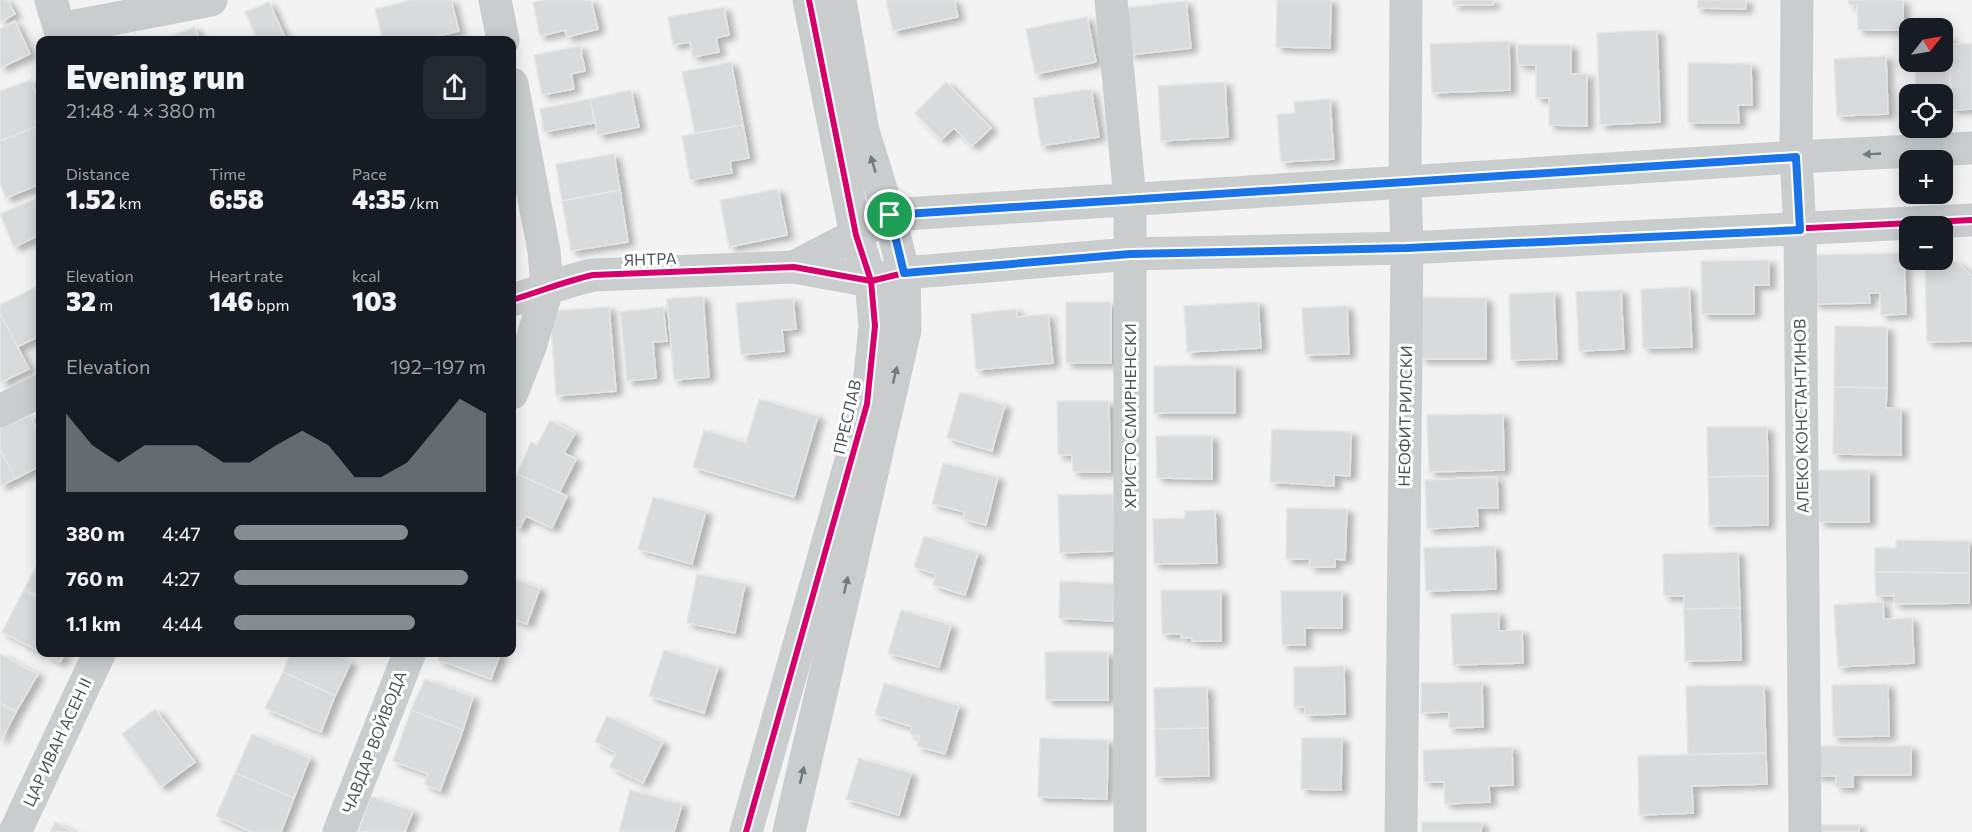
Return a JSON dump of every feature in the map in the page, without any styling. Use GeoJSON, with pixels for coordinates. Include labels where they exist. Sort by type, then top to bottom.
{"type":"FeatureCollection","features":[{"type":"Feature","properties":{"kind":"street"},"geometry":{"type":"LineString","coordinates":[[58,23],[212,0]]}},
{"type":"Feature","properties":{"kind":"street"},"geometry":{"type":"LineString","coordinates":[[495,0],[502,36]]}},
{"type":"Feature","properties":{"kind":"street","name":"ПРЕСЛАВ"},"geometry":{"type":"LineString","coordinates":[[746,832],[867,404],[875,326],[871,281],[856,236],[809,0]]}},
{"type":"Feature","properties":{"kind":"street"},"geometry":{"type":"LineString","coordinates":[[789,832],[905,330],[904,273],[890,215],[863,131],[840,0]]}},
{"type":"Feature","properties":{"kind":"street","name":"ХРИСТО СМИРНЕНСКИ"},"geometry":{"type":"LineString","coordinates":[[1111,0],[1130,199],[1130,832]]}},
{"type":"Feature","properties":{"kind":"street","name":"НЕОФИТ РИЛСКИ"},"geometry":{"type":"LineString","coordinates":[[1401,832],[1407,248],[1406,0]]}},
{"type":"Feature","properties":{"kind":"street","name":"АЛЕКО КОНСТАНТИНОВ"},"geometry":{"type":"LineString","coordinates":[[1797,0],[1796,157],[1800,230],[1805,832]]}},
{"type":"Feature","properties":{"kind":"street"},"geometry":{"type":"LineString","coordinates":[[516,105],[544,251],[547,290],[530,347],[516,383]]}},
{"type":"Feature","properties":{"kind":"street"},"geometry":{"type":"LineString","coordinates":[[794,267],[856,236],[890,215],[1796,157],[1972,148]]}},
{"type":"Feature","properties":{"kind":"street"},"geometry":{"type":"LineString","coordinates":[[794,267],[871,281],[904,273],[1130,254],[1407,248],[1972,220]]}},
{"type":"Feature","properties":{"kind":"street","name":"ЯНТРА"},"geometry":{"type":"LineString","coordinates":[[516,299],[547,290],[566,280],[592,275],[794,267]]}},
{"type":"Feature","properties":{"kind":"street"},"geometry":{"type":"LineString","coordinates":[[0,411],[36,393]]}},
{"type":"Feature","properties":{"kind":"street","name":"ЦАР ИВАН АСЕН II"},"geometry":{"type":"LineString","coordinates":[[15,832],[98,657]]}},
{"type":"Feature","properties":{"kind":"street","name":"ЧАВДАР ВОЙВОДА"},"geometry":{"type":"LineString","coordinates":[[339,832],[408,657]]}},
{"type":"Feature","properties":{"kind":"building"},"geometry":{"type":"Polygon","coordinates":[[[0,0],[7,0],[15,14],[0,22],[0,0]]]}},
{"type":"Feature","properties":{"kind":"building"},"geometry":{"type":"Polygon","coordinates":[[[412,0],[451,0],[459,31],[438,36],[382,36],[375,9],[412,0]]]}},
{"type":"Feature","properties":{"kind":"building"},"geometry":{"type":"Polygon","coordinates":[[[591,0],[598,29],[567,37],[565,30],[540,36],[533,2],[591,0]]]}},
{"type":"Feature","properties":{"kind":"building"},"geometry":{"type":"Polygon","coordinates":[[[886,0],[954,0],[958,17],[893,31],[886,0]]]}},
{"type":"Feature","properties":{"kind":"building"},"geometry":{"type":"Polygon","coordinates":[[[1277,0],[1331,0],[1330,48],[1276,47],[1277,0]]]}},
{"type":"Feature","properties":{"kind":"building"},"geometry":{"type":"Polygon","coordinates":[[[1453,0],[1493,0],[1493,5],[1453,5],[1453,0]]]}},
{"type":"Feature","properties":{"kind":"building"},"geometry":{"type":"Polygon","coordinates":[[[1698,0],[1746,0],[1746,9],[1697,8],[1698,0]]]}},
{"type":"Feature","properties":{"kind":"building"},"geometry":{"type":"Polygon","coordinates":[[[1849,0],[1903,0],[1903,18],[1899,18],[1899,30],[1858,30],[1857,5],[1849,5],[1849,0]]]}},
{"type":"Feature","properties":{"kind":"building"},"geometry":{"type":"Polygon","coordinates":[[[1186,1],[1191,48],[1130,55],[1124,8],[1186,1]]]}},
{"type":"Feature","properties":{"kind":"building"},"geometry":{"type":"Polygon","coordinates":[[[269,2],[284,36],[256,36],[245,12],[269,2]]]}},
{"type":"Feature","properties":{"kind":"building"},"geometry":{"type":"Polygon","coordinates":[[[724,7],[729,35],[716,38],[719,52],[693,57],[690,42],[673,45],[668,17],[724,7]]]}},
{"type":"Feature","properties":{"kind":"building"},"geometry":{"type":"Polygon","coordinates":[[[1087,17],[1096,62],[1035,74],[1026,29],[1087,17]]]}},
{"type":"Feature","properties":{"kind":"building"},"geometry":{"type":"Polygon","coordinates":[[[15,21],[30,54],[0,68],[0,29],[15,21]]]}},
{"type":"Feature","properties":{"kind":"building"},"geometry":{"type":"Polygon","coordinates":[[[194,27],[198,36],[172,36],[194,27]]]}},
{"type":"Feature","properties":{"kind":"building"},"geometry":{"type":"Polygon","coordinates":[[[1657,30],[1660,122],[1600,125],[1597,33],[1657,30]]]}},
{"type":"Feature","properties":{"kind":"building"},"geometry":{"type":"Polygon","coordinates":[[[1509,41],[1510,90],[1432,93],[1430,44],[1509,41]]]}},
{"type":"Feature","properties":{"kind":"building"},"geometry":{"type":"Polygon","coordinates":[[[1953,44],[1972,44],[1972,109],[1953,110],[1953,84],[1951,84],[1953,44]]]}},
{"type":"Feature","properties":{"kind":"building"},"geometry":{"type":"Polygon","coordinates":[[[1517,45],[1571,45],[1571,74],[1587,74],[1587,126],[1549,125],[1549,98],[1536,98],[1536,65],[1518,65],[1517,45]]]}},
{"type":"Feature","properties":{"kind":"building"},"geometry":{"type":"Polygon","coordinates":[[[580,46],[585,71],[571,74],[574,89],[542,95],[534,55],[580,46]]]}},
{"type":"Feature","properties":{"kind":"building"},"geometry":{"type":"Polygon","coordinates":[[[1886,56],[1888,114],[1837,116],[1834,59],[1886,56]]]}},
{"type":"Feature","properties":{"kind":"building"},"geometry":{"type":"Polygon","coordinates":[[[731,62],[743,125],[695,133],[682,72],[731,62]]]}},
{"type":"Feature","properties":{"kind":"building"},"geometry":{"type":"Polygon","coordinates":[[[1688,63],[1751,64],[1752,105],[1738,105],[1739,123],[1688,123],[1688,63]]]}},
{"type":"Feature","properties":{"kind":"building"},"geometry":{"type":"Polygon","coordinates":[[[1915,72],[1951,72],[1951,84],[1916,84],[1915,72]]]}},
{"type":"Feature","properties":{"kind":"building"},"geometry":{"type":"Polygon","coordinates":[[[31,80],[36,93],[36,127],[0,141],[0,91],[31,80]]]}},
{"type":"Feature","properties":{"kind":"building"},"geometry":{"type":"Polygon","coordinates":[[[946,82],[991,128],[972,146],[954,128],[941,140],[915,113],[946,82]]]}},
{"type":"Feature","properties":{"kind":"building"},"geometry":{"type":"Polygon","coordinates":[[[1225,82],[1228,137],[1161,141],[1158,86],[1225,82]]]}},
{"type":"Feature","properties":{"kind":"building"},"geometry":{"type":"Polygon","coordinates":[[[1091,89],[1099,137],[1041,146],[1033,98],[1091,89]]]}},
{"type":"Feature","properties":{"kind":"building"},"geometry":{"type":"Polygon","coordinates":[[[631,90],[639,127],[598,135],[590,99],[631,90]]]}},
{"type":"Feature","properties":{"kind":"building"},"geometry":{"type":"Polygon","coordinates":[[[590,99],[594,123],[544,132],[540,109],[590,99]]]}},
{"type":"Feature","properties":{"kind":"building"},"geometry":{"type":"Polygon","coordinates":[[[1330,99],[1334,159],[1281,162],[1277,115],[1295,113],[1294,102],[1330,99]]]}},
{"type":"Feature","properties":{"kind":"building"},"geometry":{"type":"Polygon","coordinates":[[[743,125],[749,158],[730,161],[732,173],[690,180],[682,136],[743,125]]]}},
{"type":"Feature","properties":{"kind":"building"},"geometry":{"type":"Polygon","coordinates":[[[36,127],[36,186],[6,198],[0,183],[0,141],[36,127]]]}},
{"type":"Feature","properties":{"kind":"building"},"geometry":{"type":"Polygon","coordinates":[[[614,154],[620,190],[562,201],[556,164],[614,154]]]}},
{"type":"Feature","properties":{"kind":"building"},"geometry":{"type":"Polygon","coordinates":[[[778,189],[787,235],[729,247],[720,200],[778,189]]]}},
{"type":"Feature","properties":{"kind":"building"},"geometry":{"type":"Polygon","coordinates":[[[620,190],[628,242],[571,251],[562,201],[620,190]]]}},
{"type":"Feature","properties":{"kind":"building"},"geometry":{"type":"Polygon","coordinates":[[[36,198],[36,237],[14,247],[0,214],[36,198]]]}},
{"type":"Feature","properties":{"kind":"building"},"geometry":{"type":"Polygon","coordinates":[[[1899,253],[1899,270],[1905,270],[1906,314],[1881,315],[1880,293],[1869,293],[1870,303],[1814,304],[1812,255],[1899,253]]]}},
{"type":"Feature","properties":{"kind":"building"},"geometry":{"type":"Polygon","coordinates":[[[1769,260],[1769,285],[1754,285],[1754,314],[1702,314],[1701,261],[1769,260]]]}},
{"type":"Feature","properties":{"kind":"building"},"geometry":{"type":"Polygon","coordinates":[[[1953,262],[1957,262],[1972,276],[1972,341],[1927,342],[1925,270],[1953,270],[1953,262]]]}},
{"type":"Feature","properties":{"kind":"building"},"geometry":{"type":"Polygon","coordinates":[[[36,287],[36,338],[17,347],[0,313],[0,305],[36,287]]]}},
{"type":"Feature","properties":{"kind":"building"},"geometry":{"type":"Polygon","coordinates":[[[1689,287],[1692,347],[1643,348],[1641,289],[1689,287]]]}},
{"type":"Feature","properties":{"kind":"building"},"geometry":{"type":"Polygon","coordinates":[[[1621,290],[1624,349],[1579,351],[1576,292],[1621,290]]]}},
{"type":"Feature","properties":{"kind":"building"},"geometry":{"type":"Polygon","coordinates":[[[1554,292],[1557,359],[1511,360],[1509,294],[1554,292]]]}},
{"type":"Feature","properties":{"kind":"building"},"geometry":{"type":"Polygon","coordinates":[[[703,296],[709,377],[674,380],[667,299],[703,296]]]}},
{"type":"Feature","properties":{"kind":"building"},"geometry":{"type":"Polygon","coordinates":[[[1421,297],[1486,298],[1486,359],[1420,359],[1421,297]]]}},
{"type":"Feature","properties":{"kind":"building"},"geometry":{"type":"Polygon","coordinates":[[[793,298],[796,329],[782,330],[784,351],[741,355],[736,303],[793,298]]]}},
{"type":"Feature","properties":{"kind":"building"},"geometry":{"type":"Polygon","coordinates":[[[1066,302],[1111,302],[1111,363],[1066,363],[1066,302]]]}},
{"type":"Feature","properties":{"kind":"building"},"geometry":{"type":"Polygon","coordinates":[[[1258,302],[1261,348],[1187,352],[1184,306],[1258,302]]]}},
{"type":"Feature","properties":{"kind":"building"},"geometry":{"type":"Polygon","coordinates":[[[1347,306],[1349,354],[1305,355],[1302,308],[1347,306]]]}},
{"type":"Feature","properties":{"kind":"building"},"geometry":{"type":"Polygon","coordinates":[[[609,307],[616,391],[556,396],[550,311],[609,307]]]}},
{"type":"Feature","properties":{"kind":"building"},"geometry":{"type":"Polygon","coordinates":[[[663,307],[667,341],[653,342],[656,378],[627,381],[620,312],[663,307]]]}},
{"type":"Feature","properties":{"kind":"building"},"geometry":{"type":"Polygon","coordinates":[[[1017,309],[1017,317],[1048,314],[1053,363],[976,370],[971,314],[1017,309]]]}},
{"type":"Feature","properties":{"kind":"building"},"geometry":{"type":"Polygon","coordinates":[[[0,313],[29,369],[0,383],[0,313]]]}},
{"type":"Feature","properties":{"kind":"building"},"geometry":{"type":"Polygon","coordinates":[[[1835,326],[1887,327],[1887,388],[1834,387],[1835,326]]]}},
{"type":"Feature","properties":{"kind":"building"},"geometry":{"type":"Polygon","coordinates":[[[1235,365],[1235,413],[1154,413],[1154,366],[1235,365]]]}},
{"type":"Feature","properties":{"kind":"building"},"geometry":{"type":"Polygon","coordinates":[[[1834,387],[1887,388],[1886,408],[1901,408],[1901,455],[1833,454],[1834,387]]]}},
{"type":"Feature","properties":{"kind":"building"},"geometry":{"type":"Polygon","coordinates":[[[960,392],[1005,405],[992,451],[947,438],[960,392]]]}},
{"type":"Feature","properties":{"kind":"building"},"geometry":{"type":"Polygon","coordinates":[[[759,399],[818,416],[794,497],[693,467],[704,430],[746,443],[759,399]]]}},
{"type":"Feature","properties":{"kind":"building"},"geometry":{"type":"Polygon","coordinates":[[[1057,401],[1109,401],[1110,472],[1073,472],[1072,455],[1058,455],[1057,401]]]}},
{"type":"Feature","properties":{"kind":"building"},"geometry":{"type":"Polygon","coordinates":[[[1503,414],[1504,470],[1429,472],[1427,415],[1503,414]]]}},
{"type":"Feature","properties":{"kind":"building"},"geometry":{"type":"Polygon","coordinates":[[[30,415],[36,428],[36,468],[15,479],[0,449],[0,429],[30,415]]]}},
{"type":"Feature","properties":{"kind":"building"},"geometry":{"type":"Polygon","coordinates":[[[550,420],[575,433],[564,453],[576,459],[559,493],[517,474],[531,442],[537,445],[550,420]]]}},
{"type":"Feature","properties":{"kind":"building"},"geometry":{"type":"Polygon","coordinates":[[[1707,427],[1767,427],[1768,476],[1708,477],[1707,427]]]}},
{"type":"Feature","properties":{"kind":"building"},"geometry":{"type":"Polygon","coordinates":[[[1272,429],[1351,432],[1350,476],[1334,475],[1334,486],[1270,482],[1272,429]]]}},
{"type":"Feature","properties":{"kind":"building"},"geometry":{"type":"Polygon","coordinates":[[[1156,436],[1212,436],[1212,479],[1157,478],[1156,436]]]}},
{"type":"Feature","properties":{"kind":"building"},"geometry":{"type":"Polygon","coordinates":[[[0,449],[15,479],[0,486],[0,449]]]}},
{"type":"Feature","properties":{"kind":"building"},"geometry":{"type":"Polygon","coordinates":[[[943,463],[998,477],[986,525],[963,519],[965,512],[932,504],[943,463]]]}},
{"type":"Feature","properties":{"kind":"building"},"geometry":{"type":"Polygon","coordinates":[[[1818,470],[1869,470],[1869,522],[1819,522],[1818,470]]]}},
{"type":"Feature","properties":{"kind":"building"},"geometry":{"type":"Polygon","coordinates":[[[517,474],[567,496],[552,528],[526,516],[520,528],[516,526],[517,474]]]}},
{"type":"Feature","properties":{"kind":"building"},"geometry":{"type":"Polygon","coordinates":[[[1768,476],[1768,525],[1709,526],[1708,477],[1768,476]]]}},
{"type":"Feature","properties":{"kind":"building"},"geometry":{"type":"Polygon","coordinates":[[[1497,477],[1498,508],[1477,508],[1478,526],[1427,529],[1425,480],[1497,477]]]}},
{"type":"Feature","properties":{"kind":"building"},"geometry":{"type":"Polygon","coordinates":[[[1113,494],[1115,551],[1060,553],[1058,495],[1113,494]]]}},
{"type":"Feature","properties":{"kind":"building"},"geometry":{"type":"Polygon","coordinates":[[[653,497],[706,511],[692,564],[638,549],[653,497]]]}},
{"type":"Feature","properties":{"kind":"building"},"geometry":{"type":"Polygon","coordinates":[[[1287,508],[1347,509],[1345,560],[1335,559],[1335,567],[1309,567],[1310,559],[1286,559],[1287,508]]]}},
{"type":"Feature","properties":{"kind":"building"},"geometry":{"type":"Polygon","coordinates":[[[1215,510],[1217,563],[1154,564],[1153,519],[1185,518],[1185,511],[1215,510]]]}},
{"type":"Feature","properties":{"kind":"building"},"geometry":{"type":"Polygon","coordinates":[[[924,536],[978,553],[965,595],[933,585],[936,574],[914,567],[924,536]]]}},
{"type":"Feature","properties":{"kind":"building"},"geometry":{"type":"Polygon","coordinates":[[[1896,540],[1969,541],[1969,573],[1875,572],[1875,548],[1896,548],[1896,540]]]}},
{"type":"Feature","properties":{"kind":"building"},"geometry":{"type":"Polygon","coordinates":[[[1495,546],[1496,589],[1426,591],[1424,548],[1495,546]]]}},
{"type":"Feature","properties":{"kind":"building"},"geometry":{"type":"Polygon","coordinates":[[[1738,552],[1740,608],[1684,609],[1684,596],[1664,596],[1663,554],[1738,552]]]}},
{"type":"Feature","properties":{"kind":"building"},"geometry":{"type":"Polygon","coordinates":[[[36,567],[36,596],[24,590],[36,567]]]}},
{"type":"Feature","properties":{"kind":"building"},"geometry":{"type":"Polygon","coordinates":[[[1875,572],[1969,573],[1969,603],[1894,604],[1894,596],[1876,596],[1875,572]]]}},
{"type":"Feature","properties":{"kind":"building"},"geometry":{"type":"Polygon","coordinates":[[[697,574],[745,584],[735,633],[687,623],[697,574]]]}},
{"type":"Feature","properties":{"kind":"building"},"geometry":{"type":"Polygon","coordinates":[[[516,579],[540,588],[527,624],[516,620],[516,579]]]}},
{"type":"Feature","properties":{"kind":"building"},"geometry":{"type":"Polygon","coordinates":[[[1060,581],[1114,584],[1113,621],[1059,618],[1060,581]]]}},
{"type":"Feature","properties":{"kind":"building"},"geometry":{"type":"Polygon","coordinates":[[[24,590],[36,596],[36,650],[2,632],[24,590]]]}},
{"type":"Feature","properties":{"kind":"building"},"geometry":{"type":"Polygon","coordinates":[[[1161,590],[1221,590],[1221,641],[1192,641],[1192,638],[1181,638],[1181,634],[1162,634],[1161,590]]]}},
{"type":"Feature","properties":{"kind":"building"},"geometry":{"type":"Polygon","coordinates":[[[1281,591],[1342,591],[1342,628],[1305,628],[1305,645],[1282,645],[1281,591]]]}},
{"type":"Feature","properties":{"kind":"building"},"geometry":{"type":"Polygon","coordinates":[[[1883,602],[1884,619],[1912,618],[1914,663],[1838,667],[1834,605],[1883,602]]]}},
{"type":"Feature","properties":{"kind":"building"},"geometry":{"type":"Polygon","coordinates":[[[1740,608],[1741,660],[1685,661],[1684,609],[1740,608]]]}},
{"type":"Feature","properties":{"kind":"building"},"geometry":{"type":"Polygon","coordinates":[[[901,610],[951,625],[939,667],[888,653],[901,610]]]}},
{"type":"Feature","properties":{"kind":"building"},"geometry":{"type":"Polygon","coordinates":[[[1499,612],[1499,631],[1522,630],[1523,663],[1453,665],[1451,614],[1499,612]]]}},
{"type":"Feature","properties":{"kind":"building"},"geometry":{"type":"Polygon","coordinates":[[[664,650],[718,667],[704,713],[649,696],[664,650]]]}},
{"type":"Feature","properties":{"kind":"building"},"geometry":{"type":"Polygon","coordinates":[[[1045,652],[1108,652],[1108,700],[1046,700],[1045,652]]]}},
{"type":"Feature","properties":{"kind":"building"},"geometry":{"type":"Polygon","coordinates":[[[0,654],[38,674],[16,712],[0,703],[0,654]]]}},
{"type":"Feature","properties":{"kind":"building"},"geometry":{"type":"Polygon","coordinates":[[[51,657],[62,657],[60,662],[51,657]]]}},
{"type":"Feature","properties":{"kind":"building"},"geometry":{"type":"Polygon","coordinates":[[[289,657],[340,657],[351,662],[335,696],[283,672],[289,657]]]}},
{"type":"Feature","properties":{"kind":"building"},"geometry":{"type":"Polygon","coordinates":[[[439,657],[499,657],[491,679],[438,660],[439,657]]]}},
{"type":"Feature","properties":{"kind":"building"},"geometry":{"type":"Polygon","coordinates":[[[1344,666],[1345,714],[1305,715],[1305,707],[1294,707],[1294,667],[1344,666]]]}},
{"type":"Feature","properties":{"kind":"building"},"geometry":{"type":"Polygon","coordinates":[[[283,672],[335,696],[321,732],[265,708],[283,672]]]}},
{"type":"Feature","properties":{"kind":"building"},"geometry":{"type":"Polygon","coordinates":[[[425,679],[473,697],[463,730],[411,710],[425,679]]]}},
{"type":"Feature","properties":{"kind":"building"},"geometry":{"type":"Polygon","coordinates":[[[1482,682],[1483,727],[1449,728],[1449,712],[1421,713],[1421,683],[1482,682]]]}},
{"type":"Feature","properties":{"kind":"building"},"geometry":{"type":"Polygon","coordinates":[[[884,683],[959,706],[945,754],[917,746],[920,737],[910,734],[912,727],[875,715],[884,683]]]}},
{"type":"Feature","properties":{"kind":"building"},"geometry":{"type":"Polygon","coordinates":[[[1888,684],[1889,736],[1833,737],[1832,685],[1888,684]]]}},
{"type":"Feature","properties":{"kind":"building"},"geometry":{"type":"Polygon","coordinates":[[[1764,685],[1766,753],[1688,755],[1686,686],[1764,685]]]}},
{"type":"Feature","properties":{"kind":"building"},"geometry":{"type":"Polygon","coordinates":[[[1207,687],[1208,728],[1155,729],[1154,688],[1207,687]]]}},
{"type":"Feature","properties":{"kind":"building"},"geometry":{"type":"Polygon","coordinates":[[[0,703],[16,712],[0,742],[0,703]]]}},
{"type":"Feature","properties":{"kind":"building"},"geometry":{"type":"Polygon","coordinates":[[[155,709],[195,762],[161,787],[122,734],[155,709]]]}},
{"type":"Feature","properties":{"kind":"building"},"geometry":{"type":"Polygon","coordinates":[[[411,710],[463,730],[440,791],[424,784],[428,774],[393,761],[411,710]]]}},
{"type":"Feature","properties":{"kind":"building"},"geometry":{"type":"Polygon","coordinates":[[[607,716],[663,742],[643,783],[610,767],[616,753],[595,742],[607,716]]]}},
{"type":"Feature","properties":{"kind":"building"},"geometry":{"type":"Polygon","coordinates":[[[1208,728],[1209,776],[1156,777],[1155,729],[1208,728]]]}},
{"type":"Feature","properties":{"kind":"building"},"geometry":{"type":"Polygon","coordinates":[[[252,734],[310,758],[294,798],[235,773],[252,734]]]}},
{"type":"Feature","properties":{"kind":"building"},"geometry":{"type":"Polygon","coordinates":[[[1040,738],[1108,740],[1107,799],[1038,797],[1040,738]]]}},
{"type":"Feature","properties":{"kind":"building"},"geometry":{"type":"Polygon","coordinates":[[[1302,738],[1342,738],[1341,790],[1301,789],[1302,738]]]}},
{"type":"Feature","properties":{"kind":"building"},"geometry":{"type":"Polygon","coordinates":[[[1815,746],[1911,746],[1911,775],[1853,775],[1853,787],[1836,787],[1836,776],[1815,776],[1815,746]]]}},
{"type":"Feature","properties":{"kind":"building"},"geometry":{"type":"Polygon","coordinates":[[[1512,747],[1513,785],[1489,786],[1490,802],[1445,804],[1444,782],[1424,782],[1423,750],[1512,747]]]}},
{"type":"Feature","properties":{"kind":"building"},"geometry":{"type":"Polygon","coordinates":[[[1766,753],[1767,784],[1692,786],[1693,813],[1639,815],[1638,756],[1766,753]]]}},
{"type":"Feature","properties":{"kind":"building"},"geometry":{"type":"Polygon","coordinates":[[[859,758],[911,773],[899,815],[846,799],[859,758]]]}},
{"type":"Feature","properties":{"kind":"building"},"geometry":{"type":"Polygon","coordinates":[[[235,773],[294,798],[281,832],[252,832],[216,816],[235,773]]]}},
{"type":"Feature","properties":{"kind":"building"},"geometry":{"type":"Polygon","coordinates":[[[630,790],[682,804],[674,832],[619,832],[630,790]]]}},
{"type":"Feature","properties":{"kind":"building"},"geometry":{"type":"Polygon","coordinates":[[[371,796],[413,811],[405,832],[358,832],[371,796]]]}},
{"type":"Feature","properties":{"kind":"building"},"geometry":{"type":"Polygon","coordinates":[[[55,822],[74,832],[50,832],[55,822]]]}},
{"type":"Feature","properties":{"kind":"building"},"geometry":{"type":"Polygon","coordinates":[[[1422,822],[1482,822],[1481,832],[1422,832],[1422,822]]]}},
{"type":"Feature","properties":{"kind":"building"},"geometry":{"type":"Polygon","coordinates":[[[1814,825],[1859,825],[1859,832],[1814,832],[1814,825]]]}},
{"type":"Feature","properties":{"kind":"cycle path"},"geometry":{"type":"LineString","coordinates":[[746,832],[867,404],[875,326],[871,281],[856,235],[809,0]]}},
{"type":"Feature","properties":{"kind":"cycle path"},"geometry":{"type":"LineString","coordinates":[[516,299],[593,275],[794,267],[871,281],[904,273],[1130,254],[1407,248],[1972,220]]}},
{"type":"Feature","properties":{"kind":"route"},"geometry":{"type":"LineString","coordinates":[[1796,157],[1800,230],[1407,248],[1130,254],[904,273],[890,215],[1796,157]]}}]}
